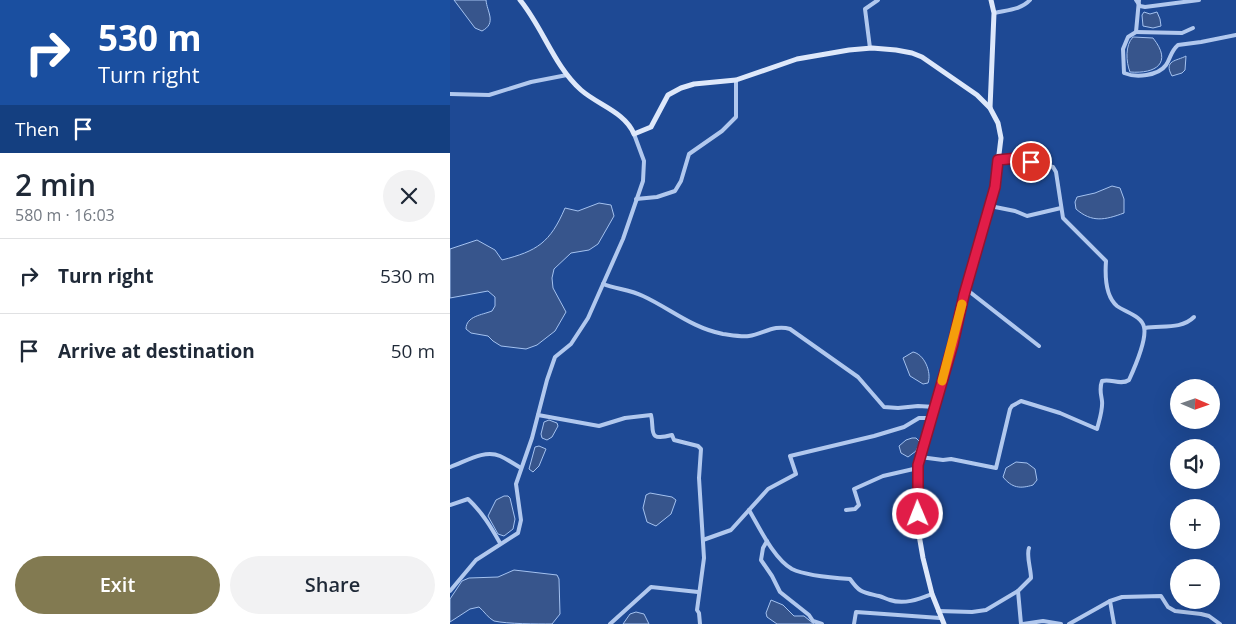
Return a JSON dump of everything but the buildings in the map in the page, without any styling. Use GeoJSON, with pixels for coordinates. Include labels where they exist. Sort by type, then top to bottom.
{"type":"FeatureCollection","features":[{"type":"Feature","properties":{"kind":"street"},"geometry":{"type":"LineString","coordinates":[[450,591],[476,560],[518,533],[521,520],[516,484],[532,438],[547,380],[556,357],[571,344],[588,318],[624,239],[643,181],[644,161],[634,134],[625,120],[581,91],[567,75],[535,20],[520,0]]}},
{"type":"Feature","properties":{"kind":"street"},"geometry":{"type":"LineString","coordinates":[[870,48],[865,9],[878,0]]}},
{"type":"Feature","properties":{"kind":"street"},"geometry":{"type":"LineString","coordinates":[[990,108],[994,13],[992,0]]}},
{"type":"Feature","properties":{"kind":"street"},"geometry":{"type":"LineString","coordinates":[[994,13],[1019,8],[1026,5],[1030,0]]}},
{"type":"Feature","properties":{"kind":"street"},"geometry":{"type":"LineString","coordinates":[[1138,1],[1145,7],[1199,0]]}},
{"type":"Feature","properties":{"kind":"street"},"geometry":{"type":"LineString","coordinates":[[1136,32],[1138,1]]}},
{"type":"Feature","properties":{"kind":"street"},"geometry":{"type":"LineString","coordinates":[[1193,28],[1182,32],[1136,32],[1128,37],[1123,49],[1124,73],[1129,75],[1161,70],[1167,64],[1170,54],[1178,44],[1201,42],[1236,35]]}},
{"type":"Feature","properties":{"kind":"street"},"geometry":{"type":"LineString","coordinates":[[634,134],[651,127],[668,95],[681,88],[694,84],[736,80],[797,59],[870,48],[912,53],[922,57],[977,96],[990,108],[998,124],[1001,138],[995,187],[918,468],[918,529],[932,594],[944,624]]}},
{"type":"Feature","properties":{"kind":"street"},"geometry":{"type":"LineString","coordinates":[[450,94],[489,95],[531,82],[567,75]]}},
{"type":"Feature","properties":{"kind":"street"},"geometry":{"type":"LineString","coordinates":[[636,199],[658,197],[675,191],[681,181],[689,154],[722,131],[736,117],[736,80]]}},
{"type":"Feature","properties":{"kind":"street"},"geometry":{"type":"LineString","coordinates":[[920,456],[943,460],[951,459],[996,468],[1010,409],[1021,401],[1060,413],[1097,429],[1102,401],[1100,394],[1102,381],[1118,382],[1129,380],[1144,338],[1145,328],[1142,322],[1112,301],[1105,276],[1106,261],[1063,218],[1056,172],[1052,167],[1018,158],[998,160]]}},
{"type":"Feature","properties":{"kind":"street"},"geometry":{"type":"LineString","coordinates":[[990,206],[1015,211],[1027,216],[1061,208]]}},
{"type":"Feature","properties":{"kind":"street"},"geometry":{"type":"LineString","coordinates":[[603,284],[646,297],[684,320],[707,330],[738,336],[750,336],[769,329],[790,329],[858,377],[884,407],[935,407]]}},
{"type":"Feature","properties":{"kind":"street"},"geometry":{"type":"LineString","coordinates":[[966,289],[1039,346]]}},
{"type":"Feature","properties":{"kind":"street"},"geometry":{"type":"LineString","coordinates":[[1145,328],[1156,326],[1172,327],[1189,321],[1194,317]]}},
{"type":"Feature","properties":{"kind":"street"},"geometry":{"type":"LineString","coordinates":[[538,415],[599,426],[624,418],[651,415],[652,432],[654,435],[662,437],[672,435],[674,440],[698,446],[700,449],[699,478],[704,558],[698,592],[697,610],[700,624]]}},
{"type":"Feature","properties":{"kind":"street"},"geometry":{"type":"LineString","coordinates":[[703,540],[731,530],[768,489],[796,474],[790,456],[874,436],[904,427],[919,418],[932,418]]}},
{"type":"Feature","properties":{"kind":"street"},"geometry":{"type":"LineString","coordinates":[[450,466],[488,454],[498,455],[521,468]]}},
{"type":"Feature","properties":{"kind":"street"},"geometry":{"type":"LineString","coordinates":[[846,510],[856,509],[859,505],[854,489],[883,476],[918,468]]}},
{"type":"Feature","properties":{"kind":"street"},"geometry":{"type":"LineString","coordinates":[[450,504],[468,499],[487,520],[500,544]]}},
{"type":"Feature","properties":{"kind":"street"},"geometry":{"type":"LineString","coordinates":[[748,510],[773,550],[793,569],[827,577],[850,579],[858,590],[866,594],[881,596],[891,601],[907,602],[932,594]]}},
{"type":"Feature","properties":{"kind":"street"},"geometry":{"type":"LineString","coordinates":[[767,541],[763,548],[761,560],[780,592],[813,621],[822,624]]}},
{"type":"Feature","properties":{"kind":"street"},"geometry":{"type":"LineString","coordinates":[[938,611],[972,612],[986,610],[1018,591],[1031,578],[1031,567],[1027,552],[1029,548]]}},
{"type":"Feature","properties":{"kind":"street"},"geometry":{"type":"LineString","coordinates":[[610,624],[650,587],[698,592]]}},
{"type":"Feature","properties":{"kind":"street"},"geometry":{"type":"LineString","coordinates":[[1018,591],[1022,624],[1043,622],[1060,624]]}},
{"type":"Feature","properties":{"kind":"street"},"geometry":{"type":"LineString","coordinates":[[1069,624],[1122,597],[1161,596],[1168,607],[1175,611],[1209,616],[1220,624]]}},
{"type":"Feature","properties":{"kind":"street"},"geometry":{"type":"LineString","coordinates":[[1110,602],[1114,624]]}},
{"type":"Feature","properties":{"kind":"street"},"geometry":{"type":"LineString","coordinates":[[854,624],[856,612],[940,618]]}},
{"type":"Feature","properties":{"kind":"water"},"geometry":{"type":"Polygon","coordinates":[[[454,0],[486,0],[490,17],[487,28],[482,31],[475,28],[454,0]]]}},
{"type":"Feature","properties":{"kind":"water"},"geometry":{"type":"Polygon","coordinates":[[[1144,12],[1150,14],[1157,12],[1161,26],[1153,28],[1143,26],[1142,15],[1144,12]]]}},
{"type":"Feature","properties":{"kind":"water"},"geometry":{"type":"Polygon","coordinates":[[[1133,37],[1153,38],[1159,47],[1161,60],[1154,69],[1130,72],[1127,54],[1130,40],[1133,37]]]}},
{"type":"Feature","properties":{"kind":"water"},"geometry":{"type":"Polygon","coordinates":[[[1186,56],[1185,70],[1172,76],[1170,64],[1186,56]]]}},
{"type":"Feature","properties":{"kind":"water"},"geometry":{"type":"Polygon","coordinates":[[[1112,186],[1120,188],[1124,199],[1124,213],[1099,219],[1088,217],[1076,209],[1075,202],[1077,197],[1095,193],[1112,186]]]}},
{"type":"Feature","properties":{"kind":"water"},"geometry":{"type":"Polygon","coordinates":[[[599,203],[611,205],[614,216],[598,244],[589,250],[571,253],[554,269],[552,278],[553,288],[566,312],[555,331],[537,345],[526,349],[501,346],[488,336],[471,333],[466,329],[469,321],[479,315],[492,311],[495,306],[495,297],[488,291],[450,298],[450,249],[477,240],[495,250],[502,260],[514,257],[541,244],[554,230],[565,208],[578,211],[599,203]]]}},
{"type":"Feature","properties":{"kind":"water"},"geometry":{"type":"Polygon","coordinates":[[[913,352],[921,356],[926,364],[929,374],[928,383],[923,384],[910,376],[903,358],[913,352]]]}},
{"type":"Feature","properties":{"kind":"water"},"geometry":{"type":"Polygon","coordinates":[[[549,420],[557,423],[558,426],[552,437],[547,440],[542,438],[541,434],[544,422],[549,420]]]}},
{"type":"Feature","properties":{"kind":"water"},"geometry":{"type":"Polygon","coordinates":[[[912,438],[916,438],[920,442],[916,451],[908,457],[901,453],[899,446],[912,438]]]}},
{"type":"Feature","properties":{"kind":"water"},"geometry":{"type":"Polygon","coordinates":[[[539,446],[546,449],[539,466],[533,472],[529,469],[535,447],[539,446]]]}},
{"type":"Feature","properties":{"kind":"water"},"geometry":{"type":"Polygon","coordinates":[[[1016,462],[1027,463],[1035,469],[1037,480],[1033,485],[1016,487],[1003,477],[1006,468],[1016,462]]]}},
{"type":"Feature","properties":{"kind":"water"},"geometry":{"type":"Polygon","coordinates":[[[650,493],[672,497],[676,500],[671,514],[656,526],[647,522],[643,508],[646,495],[650,493]]]}},
{"type":"Feature","properties":{"kind":"water"},"geometry":{"type":"Polygon","coordinates":[[[504,496],[510,498],[515,519],[513,529],[504,536],[498,534],[488,516],[496,500],[504,496]]]}},
{"type":"Feature","properties":{"kind":"water"},"geometry":{"type":"Polygon","coordinates":[[[514,570],[557,575],[559,579],[560,614],[552,624],[494,621],[479,607],[470,609],[450,622],[450,599],[462,581],[469,578],[498,577],[514,570]]]}},
{"type":"Feature","properties":{"kind":"water"},"geometry":{"type":"Polygon","coordinates":[[[771,600],[783,605],[794,616],[804,616],[814,624],[777,624],[767,617],[766,613],[771,600]]]}},
{"type":"Feature","properties":{"kind":"water"},"geometry":{"type":"Polygon","coordinates":[[[636,612],[644,614],[649,624],[623,624],[630,614],[636,612]]]}},
{"type":"Feature","properties":{"kind":"slow traffic"},"geometry":{"type":"LineString","coordinates":[[942,381],[962,304]]}},
{"type":"Feature","properties":{"kind":"route"},"geometry":{"type":"LineString","coordinates":[[918,514],[918,465],[995,187],[998,160],[1018,158],[1031,162]]}}]}
